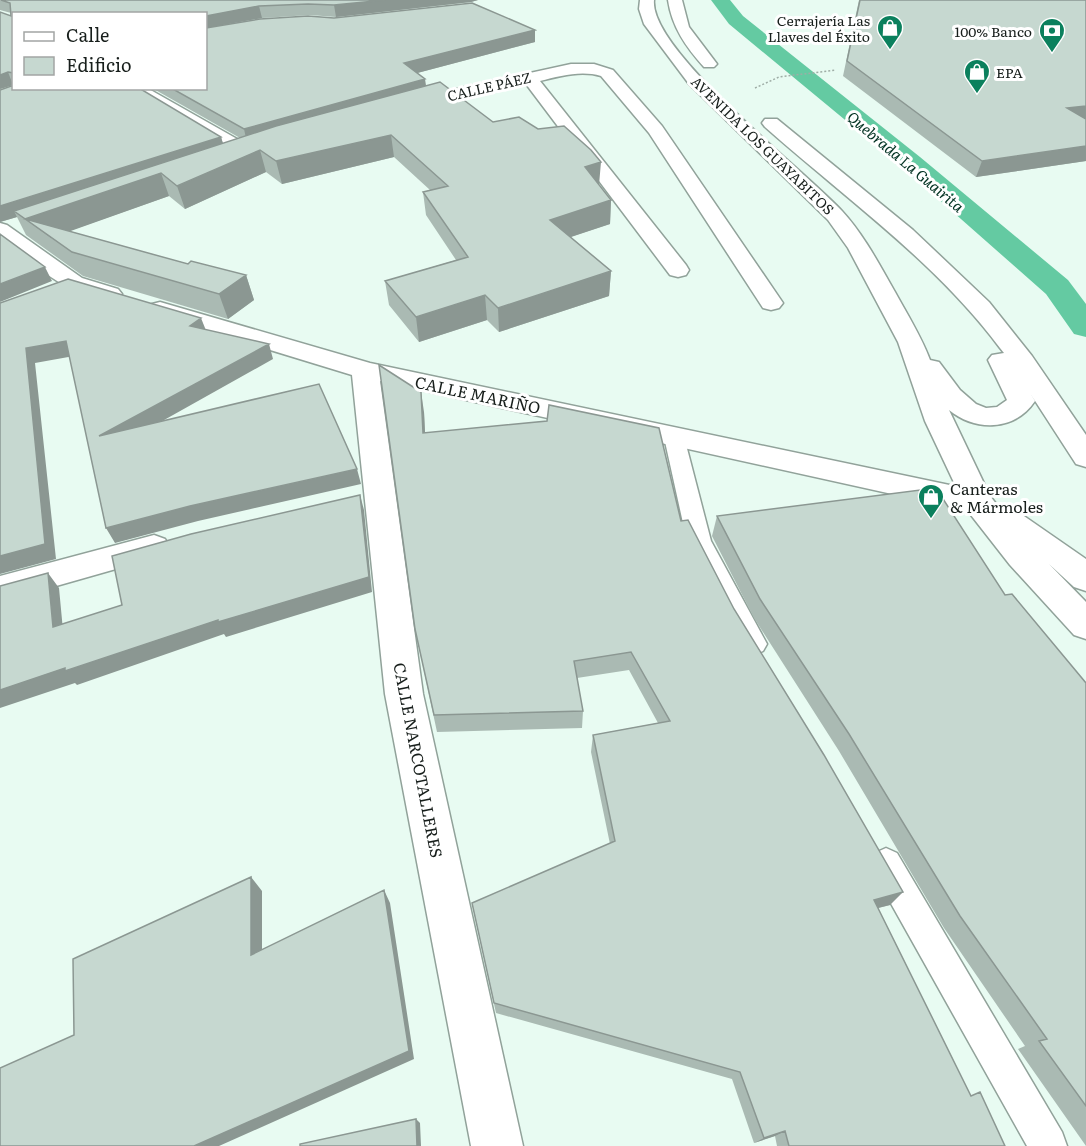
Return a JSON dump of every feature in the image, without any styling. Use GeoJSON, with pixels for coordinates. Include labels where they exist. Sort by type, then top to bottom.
{"type":"FeatureCollection","features":[{"type":"Feature","properties":{"kind":"street","name":"AVENIDA LOS GUAYABITOS"},"geometry":{"type":"LineString","coordinates":[[647,0],[646,9],[651,24],[695,81],[835,216],[858,248],[911,342],[939,421],[978,502],[1021,556],[1086,625]]}},
{"type":"Feature","properties":{"kind":"street","name":"AVENIDA LOS GUAYABITOS"},"geometry":{"type":"LineString","coordinates":[[675,0],[678,21],[689,41],[722,77]]}},
{"type":"Feature","properties":{"kind":"street","name":"CALLE PÁEZ"},"geometry":{"type":"LineString","coordinates":[[389,109],[572,69],[594,69],[607,74],[656,130],[771,303]]}},
{"type":"Feature","properties":{"kind":"street"},"geometry":{"type":"LineString","coordinates":[[529,77],[678,270]]}},
{"type":"Feature","properties":{"kind":"street"},"geometry":{"type":"LineString","coordinates":[[131,91],[246,152]]}},
{"type":"Feature","properties":{"kind":"street","name":"AVENIDA LOS GUAYABITOS"},"geometry":{"type":"LineString","coordinates":[[760,113],[815,163],[943,268],[982,309],[1086,457]]}},
{"type":"Feature","properties":{"kind":"street"},"geometry":{"type":"LineString","coordinates":[[224,159],[266,146]]}},
{"type":"Feature","properties":{"kind":"street"},"geometry":{"type":"LineString","coordinates":[[2,232],[27,225]]}},
{"type":"Feature","properties":{"kind":"street","name":"CALLE MARIÑO"},"geometry":{"type":"LineString","coordinates":[[2,232],[64,287],[136,302],[366,370],[978,502],[1021,527],[1086,578]]}},
{"type":"Feature","properties":{"kind":"street"},"geometry":{"type":"LineString","coordinates":[[911,342],[959,406],[973,415],[990,418],[1015,410],[1020,401],[1000,359],[974,318],[944,284],[916,246]]}},
{"type":"Feature","properties":{"kind":"street","name":"CALLE NARCOTALLERES"},"geometry":{"type":"LineString","coordinates":[[366,370],[368,495],[404,694],[497,1146]]}},
{"type":"Feature","properties":{"kind":"street"},"geometry":{"type":"LineString","coordinates":[[0,589],[187,538]]}},
{"type":"Feature","properties":{"kind":"lane"},"geometry":{"type":"LineString","coordinates":[[674,437],[699,541],[743,626],[767,665]]}},
{"type":"Feature","properties":{"kind":"lane"},"geometry":{"type":"LineString","coordinates":[[873,842],[1048,1146]]}},
{"type":"Feature","properties":{"kind":"path"},"geometry":{"type":"LineString","coordinates":[[755,88],[779,77],[836,70]]}},
{"type":"Feature","properties":{"kind":"building"},"geometry":{"type":"Polygon","coordinates":[[[1,0],[385,0],[334,5],[259,6],[207,16],[207,12],[12,12],[12,73],[0,75],[0,12],[11,16],[10,3],[1,0]]]}},
{"type":"Feature","properties":{"kind":"building"},"geometry":{"type":"Polygon","coordinates":[[[860,0],[1086,0],[1086,106],[1067,108],[1086,119],[1086,146],[982,161],[847,61],[860,0]]]}},
{"type":"Feature","properties":{"kind":"building"},"geometry":{"type":"Polygon","coordinates":[[[472,3],[535,30],[404,63],[425,79],[244,129],[175,90],[207,90],[207,28],[260,19],[308,16],[334,18],[472,3]]]}},
{"type":"Feature","properties":{"kind":"building"},"geometry":{"type":"Polygon","coordinates":[[[440,82],[493,122],[519,117],[538,129],[564,126],[591,150],[601,162],[585,167],[611,200],[550,220],[611,271],[498,308],[485,295],[416,317],[385,281],[468,257],[423,192],[448,186],[391,135],[276,161],[260,150],[177,186],[161,173],[25,219],[14,211],[276,126],[440,82]]]}},
{"type":"Feature","properties":{"kind":"building"},"geometry":{"type":"Polygon","coordinates":[[[12,86],[12,90],[142,90],[221,137],[0,206],[0,90],[12,86]]]}},
{"type":"Feature","properties":{"kind":"building"},"geometry":{"type":"Polygon","coordinates":[[[26,219],[188,264],[191,261],[246,275],[219,294],[72,252],[26,219]]]}},
{"type":"Feature","properties":{"kind":"building"},"geometry":{"type":"Polygon","coordinates":[[[0,234],[45,267],[0,284],[0,234]]]}},
{"type":"Feature","properties":{"kind":"building"},"geometry":{"type":"Polygon","coordinates":[[[68,279],[201,318],[190,326],[269,344],[99,436],[319,384],[357,469],[190,506],[106,528],[66,341],[26,348],[45,544],[0,556],[0,303],[68,279]]]}},
{"type":"Feature","properties":{"kind":"building"},"geometry":{"type":"Polygon","coordinates":[[[379,365],[421,392],[423,433],[547,421],[549,405],[659,428],[681,521],[688,520],[734,609],[824,755],[903,892],[874,900],[971,1096],[980,1092],[1005,1146],[789,1146],[785,1131],[764,1138],[740,1072],[494,1003],[472,903],[615,841],[593,735],[670,721],[631,652],[574,661],[583,711],[434,715],[415,629],[379,365]]]}},
{"type":"Feature","properties":{"kind":"building"},"geometry":{"type":"Polygon","coordinates":[[[936,488],[1005,595],[1012,594],[1086,683],[1086,1106],[1039,1041],[1047,1039],[960,916],[849,734],[760,599],[717,516],[936,488]]]}},
{"type":"Feature","properties":{"kind":"building"},"geometry":{"type":"Polygon","coordinates":[[[360,495],[369,577],[218,622],[218,620],[0,690],[0,586],[48,573],[53,627],[122,605],[112,556],[191,534],[360,495]]]}},
{"type":"Feature","properties":{"kind":"building"},"geometry":{"type":"Polygon","coordinates":[[[251,877],[251,955],[384,890],[409,1051],[194,1146],[0,1146],[0,1068],[74,1035],[73,959],[251,877]]]}},
{"type":"Feature","properties":{"kind":"building"},"geometry":{"type":"Polygon","coordinates":[[[416,1119],[417,1146],[300,1146],[300,1144],[416,1119]]]}},
{"type":"Feature","properties":{"kind":"waterway","name":"Quebrada La Guairita"},"geometry":{"type":"LineString","coordinates":[[720,0],[736,20],[911,162],[1057,287],[1086,327]]}},
{"type":"Feature","properties":{"kind":"place","name":"Cerrajería Las Llaves del Éxito"},"geometry":{"type":"Point","coordinates":[890,51]}},
{"type":"Feature","properties":{"kind":"place","name":"100% Banco"},"geometry":{"type":"Point","coordinates":[1052,54]}},
{"type":"Feature","properties":{"kind":"place","name":"EPA"},"geometry":{"type":"Point","coordinates":[977,95]}},
{"type":"Feature","properties":{"kind":"place","name":"Canteras & Mármoles"},"geometry":{"type":"Point","coordinates":[931,520]}}]}
